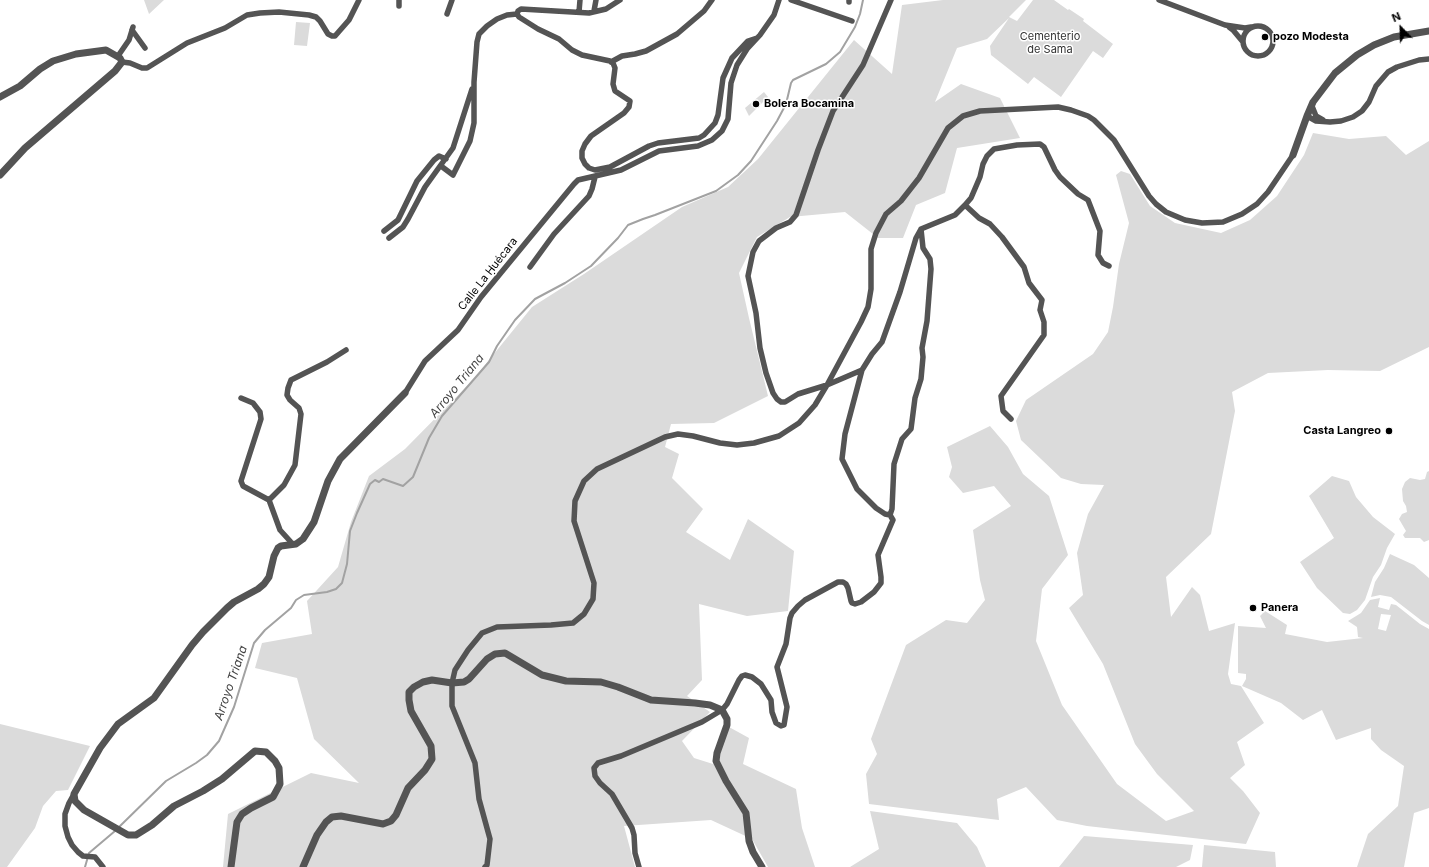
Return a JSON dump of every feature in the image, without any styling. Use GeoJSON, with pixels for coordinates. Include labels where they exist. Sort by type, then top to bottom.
{"type":"FeatureCollection","features":[{"type":"Feature","properties":{"kind":"street"},"geometry":{"type":"LineString","coordinates":[[0,97],[20,86],[40,69],[53,61],[76,54],[106,50],[120,59],[142,68],[147,68],[187,43],[225,28],[247,15],[279,12],[309,15],[316,17],[320,21],[328,34],[335,36],[349,20],[359,0]]}},
{"type":"Feature","properties":{"kind":"street"},"geometry":{"type":"LineString","coordinates":[[446,14],[452,0]]}},
{"type":"Feature","properties":{"kind":"street"},"geometry":{"type":"LineString","coordinates":[[579,12],[580,0]]}},
{"type":"Feature","properties":{"kind":"street"},"geometry":{"type":"LineString","coordinates":[[594,11],[596,0]]}},
{"type":"Feature","properties":{"kind":"street"},"geometry":{"type":"LineString","coordinates":[[441,166],[453,175],[470,141],[474,122],[474,82],[477,42],[479,34],[487,26],[507,15],[517,14],[521,9],[589,13],[606,8],[620,0]]}},
{"type":"Feature","properties":{"kind":"street"},"geometry":{"type":"LineString","coordinates":[[611,62],[622,56],[646,51],[677,34],[704,11],[712,0]]}},
{"type":"Feature","properties":{"kind":"street","name":"Calle La Ḥuécara"},"geometry":{"type":"LineString","coordinates":[[405,393],[425,361],[458,330],[481,297],[568,189],[578,180],[621,170],[659,151],[698,146],[712,140],[726,126],[731,83],[737,65],[747,49],[774,15],[779,0]]}},
{"type":"Feature","properties":{"kind":"street"},"geometry":{"type":"LineString","coordinates":[[791,0],[852,21]]}},
{"type":"Feature","properties":{"kind":"street"},"geometry":{"type":"LineString","coordinates":[[862,370],[827,385],[798,394],[785,402],[781,402],[777,399],[773,393],[766,373],[760,348],[756,313],[748,276],[753,252],[759,241],[776,228],[790,222],[796,215],[833,111],[863,65],[891,0]]}},
{"type":"Feature","properties":{"kind":"street"},"geometry":{"type":"LineString","coordinates":[[1160,0],[1225,25],[1233,30],[1243,42]]}},
{"type":"Feature","properties":{"kind":"street"},"geometry":{"type":"LineString","coordinates":[[517,14],[519,17],[538,29],[559,39],[572,50],[611,62],[615,68],[613,84],[614,91],[630,101],[629,106],[624,113],[591,136],[585,144],[582,151],[582,158],[589,168],[595,170],[610,167],[649,146],[658,143],[698,138],[704,135],[715,123],[718,116],[723,78],[732,58],[748,41],[757,38]]}},
{"type":"Feature","properties":{"kind":"street"},"geometry":{"type":"LineString","coordinates":[[1225,25],[1245,28],[1257,26],[1268,30],[1272,35],[1273,41],[1269,52],[1264,55],[1253,56],[1244,48],[1244,36],[1252,27]]}},
{"type":"Feature","properties":{"kind":"street"},"geometry":{"type":"LineString","coordinates":[[0,175],[25,148],[115,71],[129,40],[132,28],[145,48]]}},
{"type":"Feature","properties":{"kind":"street"},"geometry":{"type":"LineString","coordinates":[[485,867],[490,838],[479,799],[476,763],[452,706],[452,683],[456,670],[468,650],[482,633],[497,627],[573,623],[584,614],[593,599],[594,583],[574,521],[575,501],[584,481],[597,469],[665,437],[678,434],[693,436],[720,444],[737,445],[754,443],[779,436],[799,423],[815,405],[827,385],[868,307],[871,289],[871,250],[876,232],[886,214],[900,201],[919,178],[948,128],[963,116],[980,111],[1058,107],[1071,110],[1088,116],[1105,130],[1114,140],[1149,196],[1166,212],[1202,223],[1223,222],[1242,214],[1257,204],[1268,192],[1293,155],[1307,116],[1319,93],[1335,73],[1357,55],[1374,45],[1394,37],[1429,31]]}},
{"type":"Feature","properties":{"kind":"street"},"geometry":{"type":"LineString","coordinates":[[1307,116],[1325,122],[1341,121],[1353,117],[1362,111],[1369,102],[1376,86],[1388,72],[1396,67],[1419,60],[1429,59]]}},
{"type":"Feature","properties":{"kind":"street"},"geometry":{"type":"LineString","coordinates":[[389,238],[403,227],[425,187],[453,148],[474,82]]}},
{"type":"Feature","properties":{"kind":"street"},"geometry":{"type":"LineString","coordinates":[[1312,106],[1316,116],[1325,122]]}},
{"type":"Feature","properties":{"kind":"street"},"geometry":{"type":"LineString","coordinates":[[1303,128],[1316,120]]}},
{"type":"Feature","properties":{"kind":"street"},"geometry":{"type":"LineString","coordinates":[[890,514],[885,514],[876,508],[857,489],[842,459],[845,434],[862,370],[882,342],[900,292],[916,238],[921,229],[955,215],[965,205],[971,198],[980,177],[983,164],[990,152],[999,147],[1040,144],[1044,147],[1060,177],[1078,194],[1088,200],[1100,232],[1098,255],[1103,263],[1109,266]]}},
{"type":"Feature","properties":{"kind":"street"},"geometry":{"type":"LineString","coordinates":[[384,231],[398,220],[418,182],[434,160],[438,156],[446,159]]}},
{"type":"Feature","properties":{"kind":"street"},"geometry":{"type":"LineString","coordinates":[[530,267],[554,234],[589,196],[595,177]]}},
{"type":"Feature","properties":{"kind":"street"},"geometry":{"type":"LineString","coordinates":[[965,205],[979,218],[990,224],[1002,236],[1024,267],[1029,283],[1042,300],[1040,310],[1044,322],[1044,335],[1001,396],[1003,411],[1011,419]]}},
{"type":"Feature","properties":{"kind":"street"},"geometry":{"type":"LineString","coordinates":[[639,867],[635,853],[632,828],[612,794],[595,776],[594,768],[598,764],[702,722],[722,710],[727,704],[739,680],[742,676],[746,675],[752,677],[761,684],[771,700],[772,712],[776,723],[781,726],[784,725],[787,707],[777,667],[786,644],[792,613],[805,600],[838,582],[843,582],[846,584],[851,601],[855,604],[860,602],[878,588],[881,577],[878,555],[893,520],[890,514],[892,509],[894,464],[902,439],[911,429],[915,398],[921,379],[924,357],[922,348],[927,321],[931,269],[930,258],[923,248],[921,229]]}},
{"type":"Feature","properties":{"kind":"street"},"geometry":{"type":"LineString","coordinates":[[269,500],[284,485],[295,465],[301,414],[299,408],[287,395],[288,388],[292,380],[327,362],[346,350]]}},
{"type":"Feature","properties":{"kind":"street"},"geometry":{"type":"LineString","coordinates":[[103,867],[93,857],[84,856],[78,852],[72,845],[65,826],[65,814],[68,802],[100,748],[118,724],[154,698],[203,632],[234,602],[258,589],[264,584],[269,577],[275,551],[281,546],[296,544],[303,539],[311,528],[328,481],[340,459],[405,393]]}},
{"type":"Feature","properties":{"kind":"street"},"geometry":{"type":"LineString","coordinates":[[241,398],[253,403],[260,412],[262,419],[241,481],[243,486],[269,500],[278,526],[292,544]]}},
{"type":"Feature","properties":{"kind":"street"},"geometry":{"type":"LineString","coordinates":[[303,867],[317,834],[332,817],[341,816],[383,824],[391,821],[396,815],[408,788],[425,770],[432,759],[431,746],[411,711],[409,692],[423,682],[432,680],[452,683],[464,682],[470,678],[486,659],[496,654],[505,654],[542,674],[566,681],[601,682],[618,686],[651,700],[710,705],[722,710],[727,719],[727,725],[716,761],[746,814],[751,847],[762,867]]}},
{"type":"Feature","properties":{"kind":"street"},"geometry":{"type":"LineString","coordinates":[[74,794],[75,801],[84,810],[128,835],[136,835],[142,832],[174,806],[222,779],[255,751],[266,752],[275,760],[279,768],[280,784],[273,797],[242,814],[237,822],[231,867]]}},
{"type":"Feature","properties":{"kind":"green space"},"geometry":{"type":"Polygon","coordinates":[[[144,0],[164,0],[149,14],[144,0]]]}},
{"type":"Feature","properties":{"kind":"green space","name":"Cementerio de Sama"},"geometry":{"type":"Polygon","coordinates":[[[943,0],[1026,0],[1009,17],[1017,21],[1033,0],[1054,0],[1084,19],[1083,21],[1113,44],[1103,58],[1093,51],[1061,97],[1034,77],[1028,84],[991,55],[990,46],[1009,18],[987,39],[957,48],[935,102],[961,84],[1000,98],[1020,138],[957,148],[945,193],[916,205],[903,238],[878,238],[845,212],[790,217],[757,237],[739,273],[768,396],[714,423],[671,424],[665,447],[679,454],[672,478],[703,509],[686,532],[730,560],[748,519],[794,551],[788,611],[747,616],[699,604],[702,680],[687,696],[710,712],[682,741],[694,758],[713,764],[729,727],[749,738],[743,764],[796,789],[802,828],[815,867],[768,867],[752,839],[711,820],[624,826],[635,867],[223,867],[228,814],[311,773],[359,783],[314,739],[297,678],[255,668],[262,643],[312,634],[307,601],[338,567],[351,522],[369,476],[405,449],[472,381],[532,307],[584,274],[682,207],[728,187],[758,159],[854,40],[892,74],[902,5],[943,0]]]}},
{"type":"Feature","properties":{"kind":"green space"},"geometry":{"type":"Polygon","coordinates":[[[296,22],[310,23],[307,46],[294,45],[296,22]]]}},
{"type":"Feature","properties":{"kind":"green space","name":"Bolera Bocamina"},"geometry":{"type":"Polygon","coordinates":[[[764,92],[768,97],[749,116],[745,108],[764,92]]]}},
{"type":"Feature","properties":{"kind":"green space"},"geometry":{"type":"Polygon","coordinates":[[[1313,133],[1349,139],[1386,136],[1406,155],[1429,141],[1429,347],[1380,371],[1328,370],[1268,373],[1232,392],[1235,411],[1211,534],[1166,577],[1171,617],[1192,587],[1200,595],[1209,631],[1235,623],[1228,674],[1231,684],[1241,686],[1264,723],[1237,742],[1245,765],[1230,778],[1243,791],[1260,813],[1246,844],[1087,826],[1057,820],[1026,787],[997,799],[999,820],[869,804],[866,774],[877,754],[871,739],[906,645],[946,620],[967,623],[985,600],[980,580],[973,530],[1011,506],[994,486],[963,493],[949,477],[952,467],[947,447],[990,426],[1008,447],[1023,474],[1049,496],[1068,555],[1042,589],[1036,641],[1062,705],[1117,784],[1166,821],[1194,811],[1157,774],[1135,744],[1103,664],[1069,608],[1083,595],[1077,553],[1088,514],[1104,485],[1081,484],[1061,478],[1021,440],[1016,421],[1026,400],[1093,354],[1108,332],[1119,264],[1129,223],[1116,175],[1121,171],[1130,174],[1150,206],[1175,223],[1221,233],[1250,220],[1277,196],[1304,155],[1313,133]]]}},
{"type":"Feature","properties":{"kind":"green space"},"geometry":{"type":"Polygon","coordinates":[[[1429,471],[1429,540],[1424,542],[1420,538],[1405,538],[1403,535],[1406,531],[1399,519],[1402,514],[1407,512],[1403,501],[1402,489],[1405,482],[1410,478],[1420,480],[1425,479],[1427,472],[1429,471]]]}},
{"type":"Feature","properties":{"kind":"green space"},"geometry":{"type":"Polygon","coordinates":[[[1332,476],[1349,481],[1356,497],[1373,517],[1395,534],[1387,548],[1381,565],[1373,577],[1365,600],[1357,610],[1350,614],[1343,613],[1317,588],[1300,562],[1334,538],[1309,496],[1332,476]]]}},
{"type":"Feature","properties":{"kind":"green space"},"geometry":{"type":"Polygon","coordinates":[[[1390,554],[1414,565],[1429,578],[1429,625],[1391,597],[1380,595],[1371,597],[1375,582],[1384,568],[1390,554]]]}},
{"type":"Feature","properties":{"kind":"green space"},"geometry":{"type":"Polygon","coordinates":[[[1380,598],[1378,607],[1389,610],[1391,604],[1396,605],[1420,624],[1429,629],[1429,808],[1414,813],[1404,867],[1357,867],[1368,834],[1398,806],[1404,766],[1381,750],[1371,739],[1371,728],[1336,740],[1322,710],[1303,720],[1281,703],[1242,686],[1246,679],[1246,674],[1238,673],[1238,626],[1266,628],[1260,616],[1265,611],[1287,625],[1285,634],[1327,642],[1363,638],[1358,637],[1357,627],[1348,621],[1361,613],[1370,600],[1380,598]],[[1381,614],[1378,629],[1386,631],[1391,615],[1381,614]]]}},
{"type":"Feature","properties":{"kind":"green space"},"geometry":{"type":"Polygon","coordinates":[[[0,724],[90,746],[68,790],[56,791],[43,806],[35,828],[7,867],[0,867],[0,724]]]}},
{"type":"Feature","properties":{"kind":"green space"},"geometry":{"type":"Polygon","coordinates":[[[870,811],[957,823],[977,847],[986,867],[850,867],[879,849],[870,811]]]}},
{"type":"Feature","properties":{"kind":"green space"},"geometry":{"type":"Polygon","coordinates":[[[1084,836],[1193,845],[1190,860],[1176,867],[1059,867],[1084,836]]]}},
{"type":"Feature","properties":{"kind":"green space"},"geometry":{"type":"Polygon","coordinates":[[[1204,845],[1275,852],[1276,867],[1202,867],[1204,845]]]}},
{"type":"Feature","properties":{"kind":"waterway","name":"Arroyo Triana"},"geometry":{"type":"LineString","coordinates":[[118,828],[166,781],[207,755],[219,741],[234,707],[254,643],[265,630],[291,608],[296,600],[304,595],[327,592],[336,589],[342,583],[347,564],[350,531],[370,484],[375,480],[379,482],[383,479],[403,486],[413,477],[429,438],[442,416],[489,362],[497,346],[515,320],[535,299],[565,283],[591,266],[618,238],[628,225],[716,191],[738,175],[751,161],[777,121],[786,104],[793,80],[826,64],[840,52],[855,27],[863,0]]}},
{"type":"Feature","properties":{"kind":"waterway","name":"Arroyo Triana"},"geometry":{"type":"LineString","coordinates":[[85,867],[89,853],[115,831]]}},
{"type":"Feature","properties":{"kind":"place","name":"pozo Modesta"},"geometry":{"type":"Point","coordinates":[1265,37]}},
{"type":"Feature","properties":{"kind":"place","name":"Bolera Bocamina"},"geometry":{"type":"Point","coordinates":[756,104]}},
{"type":"Feature","properties":{"kind":"place","name":"Casta Langreo"},"geometry":{"type":"Point","coordinates":[1389,431]}},
{"type":"Feature","properties":{"kind":"place","name":"Panera"},"geometry":{"type":"Point","coordinates":[1253,608]}}]}
